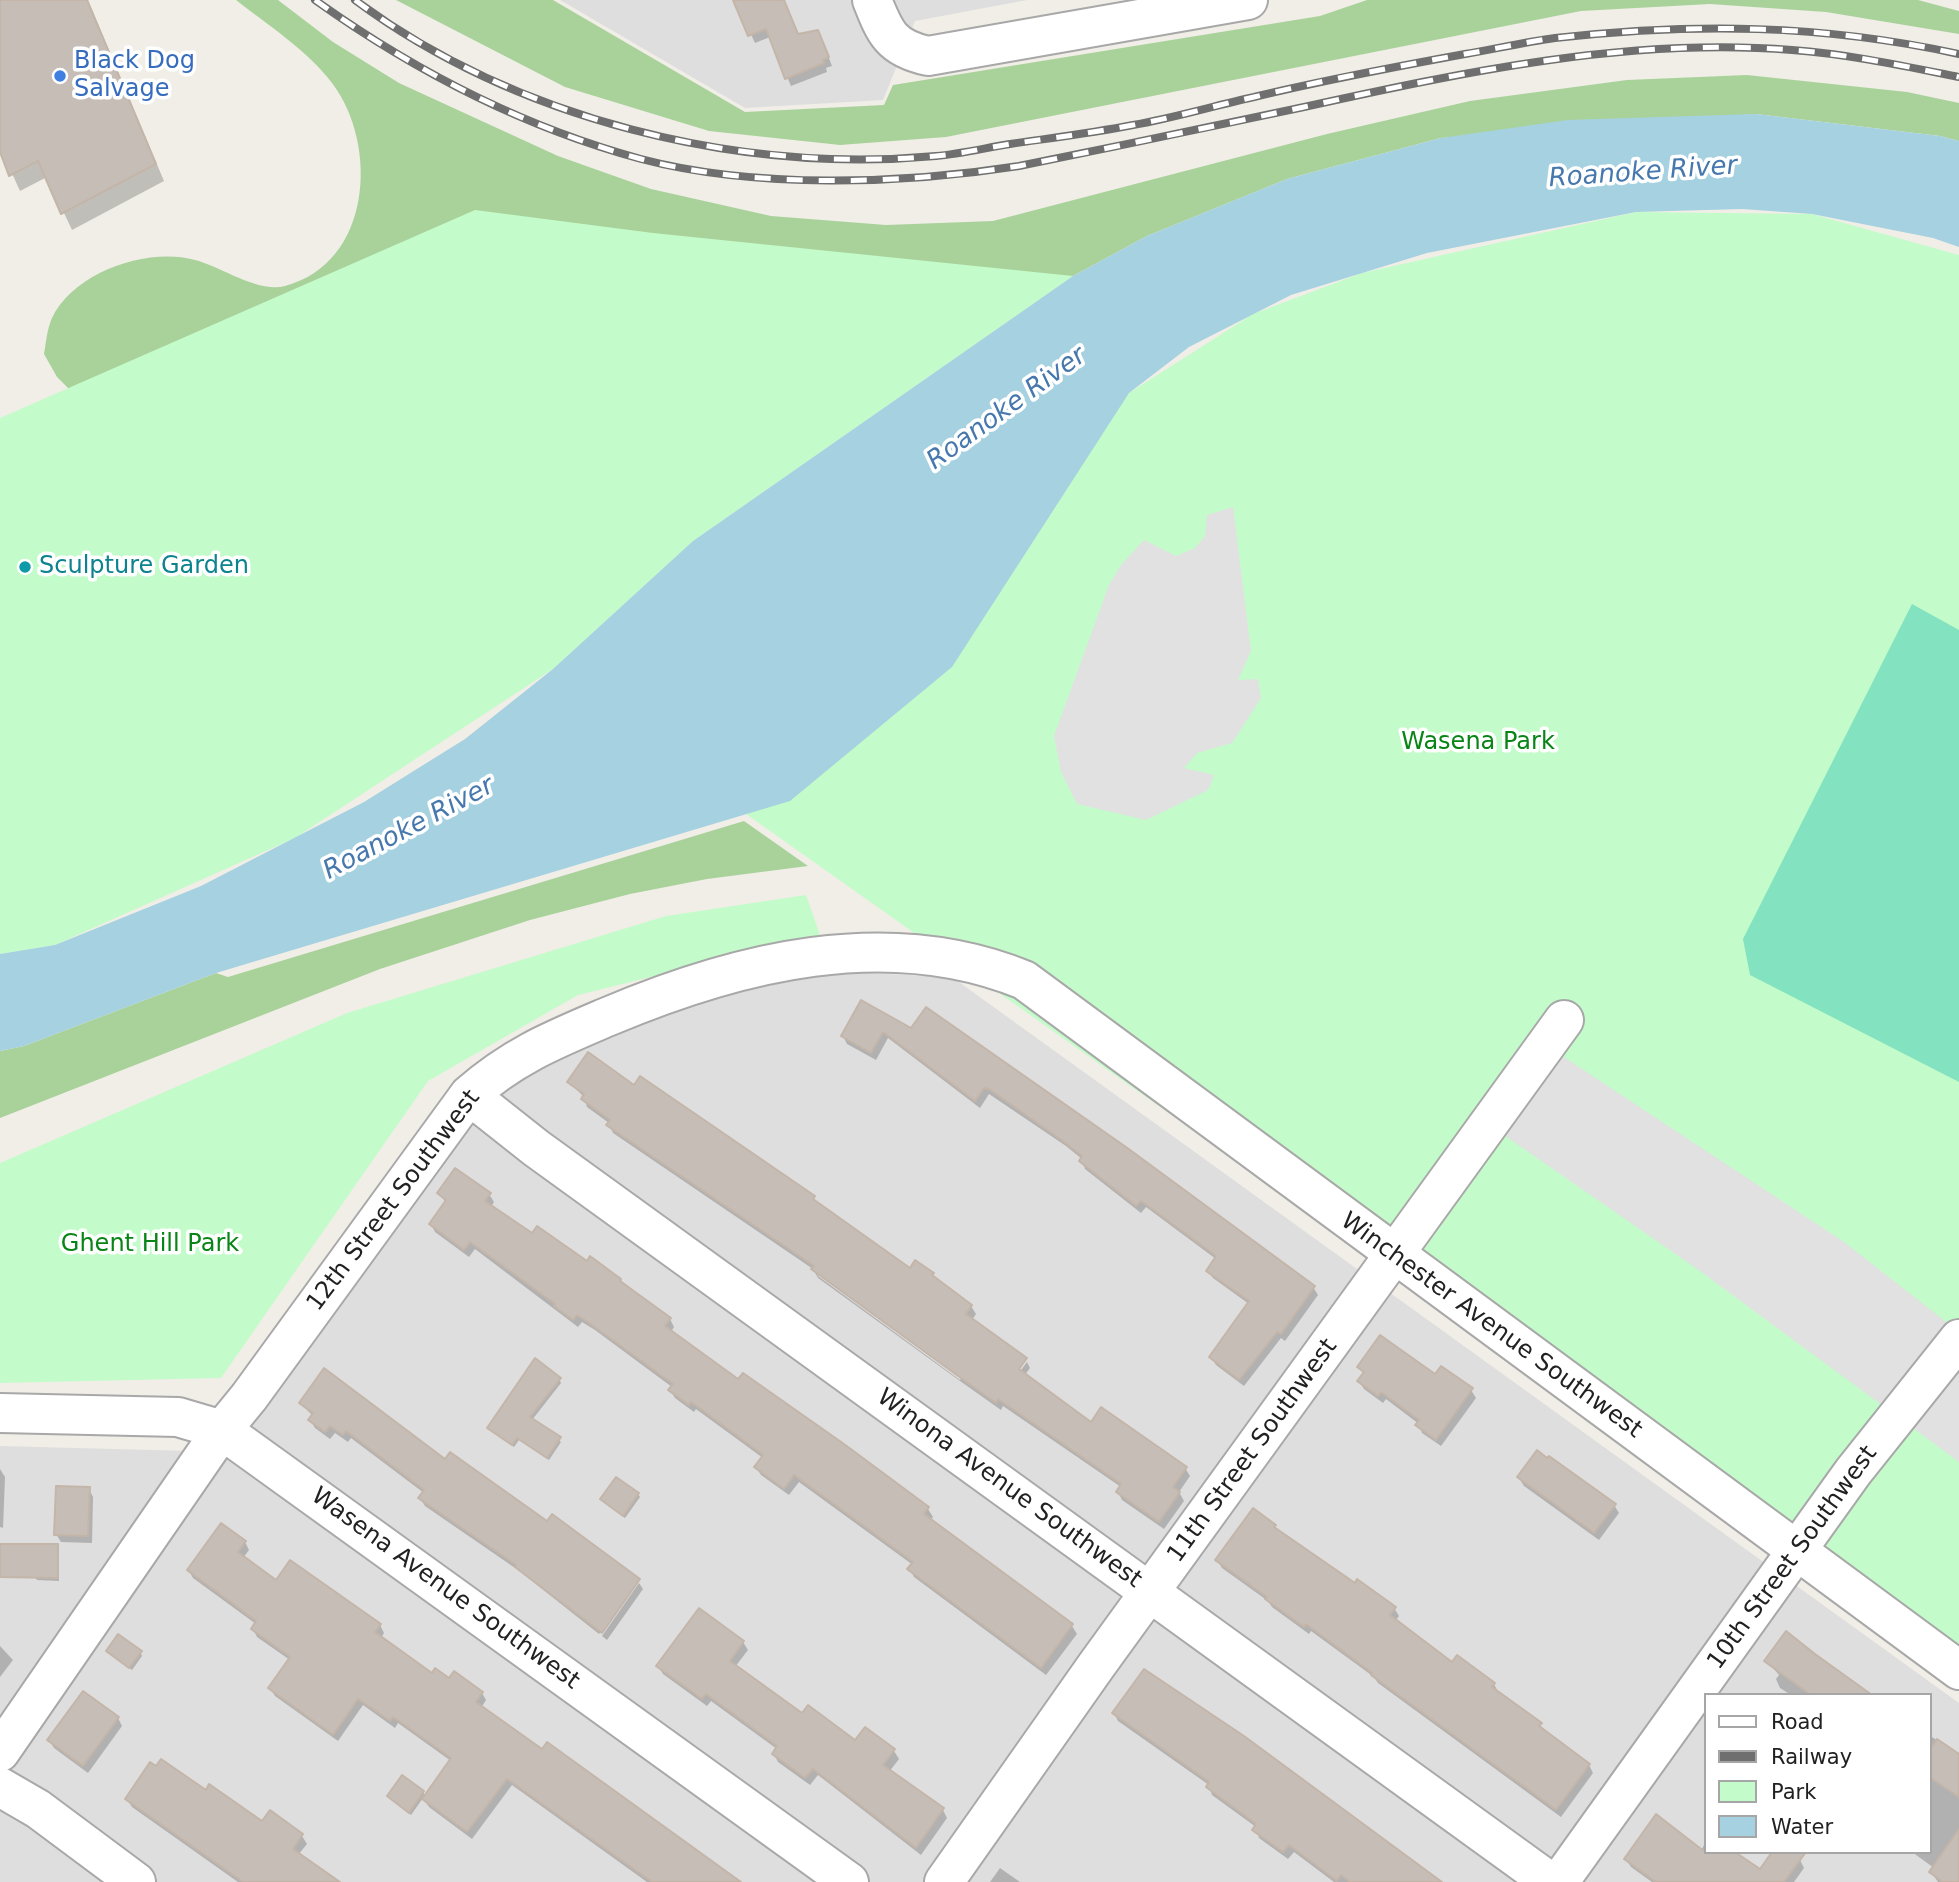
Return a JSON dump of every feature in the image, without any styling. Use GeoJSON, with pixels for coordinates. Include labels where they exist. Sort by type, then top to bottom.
{"type":"FeatureCollection","features":[{"type":"Feature","properties":{"kind":"street"},"geometry":{"type":"LineString","coordinates":[[872,0],[884,29],[899,47],[928,56],[1248,0]]}},
{"type":"Feature","properties":{"kind":"street","name":"12th Street Southwest"},"geometry":{"type":"LineString","coordinates":[[0,1752],[222,1430],[469,1096],[499,1068],[548,1043],[665,992],[768,962],[831,955],[915,953],[957,958],[1024,980]]}},
{"type":"Feature","properties":{"kind":"street","name":"Winchester Avenue Southwest"},"geometry":{"type":"LineString","coordinates":[[1024,980],[1959,1671]]}},
{"type":"Feature","properties":{"kind":"street","name":"11th Street Southwest"},"geometry":{"type":"LineString","coordinates":[[944,1882],[1563,1020]]}},
{"type":"Feature","properties":{"kind":"street","name":"Winona Avenue Southwest"},"geometry":{"type":"LineString","coordinates":[[469,1096],[536,1148],[1550,1882]]}},
{"type":"Feature","properties":{"kind":"street","name":"10th Street Southwest"},"geometry":{"type":"LineString","coordinates":[[1559,1882],[1853,1472],[1959,1339]]}},
{"type":"Feature","properties":{"kind":"street","name":"Wasena Avenue Southwest"},"geometry":{"type":"LineString","coordinates":[[0,1413],[177,1417],[222,1430],[849,1882]]}},
{"type":"Feature","properties":{"kind":"street"},"geometry":{"type":"LineString","coordinates":[[0,1787],[38,1809],[136,1882]]}},
{"type":"Feature","properties":{"kind":"shaded area"},"geometry":{"type":"Polygon","coordinates":[[[560,0],[1027,0],[915,21],[883,100],[745,108],[560,0]]]}},
{"type":"Feature","properties":{"kind":"shaded area"},"geometry":{"type":"Polygon","coordinates":[[[1233,507],[1251,651],[1238,680],[1258,679],[1261,698],[1232,743],[1197,753],[1184,768],[1214,775],[1208,790],[1146,820],[1077,804],[1061,772],[1054,736],[1109,585],[1121,565],[1144,540],[1176,556],[1195,548],[1205,536],[1207,515],[1233,507]]]}},
{"type":"Feature","properties":{"kind":"shaded area"},"geometry":{"type":"Polygon","coordinates":[[[844,972],[952,977],[1959,1703],[1959,1882],[0,1882],[0,1446],[228,1452],[472,1118],[541,1059],[702,997],[844,972]]]}},
{"type":"Feature","properties":{"kind":"shaded area"},"geometry":{"type":"Polygon","coordinates":[[[1535,1038],[1844,1242],[1959,1332],[1959,1462],[1700,1271],[1478,1117],[1535,1038]]]}},
{"type":"Feature","properties":{"kind":"green space"},"geometry":{"type":"Polygon","coordinates":[[[236,0],[278,0],[333,42],[399,83],[558,156],[651,189],[771,216],[886,225],[993,221],[1327,134],[1470,101],[1627,80],[1747,75],[1907,92],[1959,103],[1959,141],[1940,136],[1756,114],[1441,138],[1287,179],[1147,236],[1073,276],[969,311],[75,395],[57,377],[44,354],[46,341],[52,318],[62,302],[94,276],[134,261],[176,257],[205,263],[251,283],[285,286],[314,273],[336,253],[350,228],[359,199],[361,168],[357,138],[347,109],[332,83],[311,60],[236,0]]]}},
{"type":"Feature","properties":{"kind":"green space"},"geometry":{"type":"Polygon","coordinates":[[[396,0],[553,0],[745,112],[884,105],[893,85],[1320,16],[1367,0],[1918,0],[1959,11],[1959,34],[1826,12],[1710,4],[1581,11],[946,137],[840,145],[709,131],[565,87],[396,0]]]}},
{"type":"Feature","properties":{"kind":"green space"},"geometry":{"type":"Polygon","coordinates":[[[475,210],[653,233],[1073,276],[693,541],[553,669],[295,838],[55,945],[0,954],[0,418],[475,210]]]}},
{"type":"Feature","properties":{"kind":"green space","name":"Wasena Park"},"geometry":{"type":"Polygon","coordinates":[[[1636,212],[1812,214],[1959,255],[1959,1672],[746,814],[884,723],[1129,393],[1253,314],[1362,273],[1636,212]]]}},
{"type":"Feature","properties":{"kind":"green space"},"geometry":{"type":"Polygon","coordinates":[[[1912,604],[1959,630],[1959,1082],[1750,975],[1743,939],[1912,604]]]}},
{"type":"Feature","properties":{"kind":"green space"},"geometry":{"type":"Polygon","coordinates":[[[744,821],[808,866],[707,879],[630,894],[530,920],[380,969],[0,1118],[0,1051],[24,1046],[216,973],[228,977],[744,821]]]}},
{"type":"Feature","properties":{"kind":"green space","name":"Ghent Hill Park"},"geometry":{"type":"Polygon","coordinates":[[[806,895],[820,935],[578,995],[428,1081],[221,1378],[0,1383],[0,1163],[347,1013],[666,916],[806,895]]]}},
{"type":"Feature","properties":{"kind":"water","name":"Roanoke River"},"geometry":{"type":"Polygon","coordinates":[[[1756,114],[1940,136],[1959,141],[1959,247],[1933,238],[1812,214],[1742,209],[1636,212],[1427,253],[1291,295],[1189,347],[1129,393],[952,667],[790,801],[216,973],[24,1046],[0,1051],[0,954],[55,945],[201,886],[364,802],[465,739],[553,669],[693,541],[1073,276],[1147,236],[1287,179],[1441,138],[1568,120],[1756,114]]]}},
{"type":"Feature","properties":{"kind":"building","name":"Black Dog Salvage"},"geometry":{"type":"Polygon","coordinates":[[[0,0],[87,0],[156,164],[61,214],[38,161],[9,176],[0,152],[0,0]]]}},
{"type":"Feature","properties":{"kind":"building"},"geometry":{"type":"Polygon","coordinates":[[[733,0],[784,0],[798,34],[818,30],[829,57],[823,60],[824,63],[785,79],[766,29],[748,36],[733,0]]]}},
{"type":"Feature","properties":{"kind":"building"},"geometry":{"type":"Polygon","coordinates":[[[861,1000],[911,1028],[926,1007],[1126,1147],[1315,1286],[1281,1334],[1277,1332],[1239,1380],[1209,1357],[1249,1301],[1206,1271],[1216,1256],[1141,1201],[1136,1206],[1079,1161],[1082,1156],[989,1089],[984,1088],[975,1101],[883,1032],[871,1053],[841,1036],[861,1000]]]}},
{"type":"Feature","properties":{"kind":"building"},"geometry":{"type":"Polygon","coordinates":[[[588,1052],[634,1085],[640,1076],[815,1196],[813,1199],[910,1268],[915,1260],[934,1273],[932,1275],[972,1305],[966,1314],[1027,1358],[1019,1369],[1091,1422],[1101,1407],[1187,1467],[1173,1487],[1180,1492],[1159,1522],[1116,1492],[1121,1484],[998,1399],[996,1403],[811,1269],[814,1266],[606,1125],[610,1120],[581,1099],[584,1094],[567,1082],[588,1052]]]}},
{"type":"Feature","properties":{"kind":"building"},"geometry":{"type":"Polygon","coordinates":[[[455,1168],[491,1193],[485,1201],[532,1233],[537,1226],[587,1261],[590,1256],[671,1318],[665,1326],[738,1379],[743,1373],[844,1444],[929,1507],[924,1514],[1073,1624],[1041,1668],[907,1569],[913,1562],[794,1475],[784,1489],[754,1467],[763,1455],[691,1402],[689,1405],[668,1390],[673,1384],[589,1323],[577,1315],[573,1320],[470,1242],[464,1250],[429,1224],[446,1200],[437,1193],[455,1168]]]}},
{"type":"Feature","properties":{"kind":"building"},"geometry":{"type":"Polygon","coordinates":[[[1380,1335],[1435,1374],[1441,1366],[1473,1388],[1436,1440],[1415,1425],[1419,1420],[1381,1392],[1378,1396],[1357,1381],[1364,1372],[1357,1367],[1380,1335]]]}},
{"type":"Feature","properties":{"kind":"building"},"geometry":{"type":"Polygon","coordinates":[[[535,1358],[561,1378],[530,1417],[561,1437],[547,1458],[517,1438],[512,1445],[487,1428],[535,1358]]]}},
{"type":"Feature","properties":{"kind":"building"},"geometry":{"type":"Polygon","coordinates":[[[324,1368],[445,1459],[450,1452],[547,1521],[552,1514],[640,1579],[602,1633],[515,1567],[516,1565],[418,1498],[424,1490],[346,1431],[343,1435],[330,1426],[325,1432],[308,1420],[313,1413],[299,1403],[324,1368]]]}},
{"type":"Feature","properties":{"kind":"building"},"geometry":{"type":"Polygon","coordinates":[[[1537,1450],[1616,1504],[1594,1533],[1517,1477],[1537,1450]]]}},
{"type":"Feature","properties":{"kind":"building"},"geometry":{"type":"Polygon","coordinates":[[[616,1477],[639,1493],[623,1516],[600,1499],[616,1477]]]}},
{"type":"Feature","properties":{"kind":"building"},"geometry":{"type":"Polygon","coordinates":[[[56,1486],[90,1487],[88,1536],[54,1535],[56,1486]]]}},
{"type":"Feature","properties":{"kind":"building"},"geometry":{"type":"Polygon","coordinates":[[[1253,1508],[1276,1525],[1274,1527],[1355,1583],[1357,1579],[1396,1607],[1390,1615],[1452,1662],[1457,1655],[1495,1683],[1492,1687],[1542,1723],[1539,1726],[1590,1764],[1556,1810],[1371,1675],[1372,1673],[1306,1624],[1304,1627],[1215,1560],[1253,1508]]]}},
{"type":"Feature","properties":{"kind":"building"},"geometry":{"type":"Polygon","coordinates":[[[221,1523],[246,1541],[238,1552],[276,1580],[290,1560],[381,1624],[375,1632],[432,1673],[435,1668],[449,1678],[454,1671],[483,1692],[476,1702],[542,1749],[547,1742],[741,1882],[652,1882],[507,1779],[467,1832],[422,1799],[451,1758],[393,1717],[390,1721],[358,1699],[333,1735],[268,1688],[290,1657],[251,1629],[256,1621],[187,1570],[221,1523]]]}},
{"type":"Feature","properties":{"kind":"building"},"geometry":{"type":"Polygon","coordinates":[[[0,1544],[58,1544],[58,1578],[0,1577],[0,1544]]]}},
{"type":"Feature","properties":{"kind":"building"},"geometry":{"type":"Polygon","coordinates":[[[699,1608],[744,1641],[730,1661],[802,1713],[808,1705],[855,1740],[865,1727],[895,1749],[883,1765],[944,1808],[916,1848],[813,1769],[805,1778],[772,1754],[777,1746],[706,1694],[702,1699],[656,1666],[699,1608]]]}},
{"type":"Feature","properties":{"kind":"building"},"geometry":{"type":"Polygon","coordinates":[[[1786,1631],[1869,1693],[1808,1693],[1764,1661],[1786,1631]]]}},
{"type":"Feature","properties":{"kind":"building"},"geometry":{"type":"Polygon","coordinates":[[[118,1634],[142,1651],[129,1668],[106,1651],[118,1634]]]}},
{"type":"Feature","properties":{"kind":"building"},"geometry":{"type":"Polygon","coordinates":[[[1144,1669],[1244,1736],[1442,1882],[1350,1882],[1341,1875],[1337,1881],[1289,1845],[1283,1852],[1252,1830],[1256,1824],[1206,1787],[1209,1782],[1112,1713],[1144,1669]]]}},
{"type":"Feature","properties":{"kind":"building"},"geometry":{"type":"Polygon","coordinates":[[[83,1691],[119,1717],[83,1766],[47,1740],[83,1691]]]}},
{"type":"Feature","properties":{"kind":"building"},"geometry":{"type":"Polygon","coordinates":[[[1937,1739],[1959,1754],[1959,1797],[1931,1778],[1931,1748],[1937,1739]]]}},
{"type":"Feature","properties":{"kind":"building"},"geometry":{"type":"Polygon","coordinates":[[[161,1759],[206,1790],[209,1784],[262,1821],[270,1810],[303,1834],[293,1849],[340,1882],[243,1882],[125,1799],[150,1762],[156,1766],[161,1759]]]}},
{"type":"Feature","properties":{"kind":"building"},"geometry":{"type":"Polygon","coordinates":[[[402,1775],[424,1791],[409,1813],[387,1796],[402,1775]]]}},
{"type":"Feature","properties":{"kind":"building"},"geometry":{"type":"Polygon","coordinates":[[[1656,1814],[1703,1850],[1703,1854],[1738,1854],[1760,1869],[1771,1854],[1805,1854],[1784,1882],[1656,1882],[1624,1859],[1656,1814]]]}},
{"type":"Feature","properties":{"kind":"building"},"geometry":{"type":"Polygon","coordinates":[[[1959,1829],[1959,1882],[1943,1882],[1929,1872],[1959,1829]]]}},
{"type":"Feature","properties":{"kind":"railway"},"geometry":{"type":"LineString","coordinates":[[315,0],[352,26],[430,73],[554,131],[641,159],[685,169],[780,179],[879,180],[1019,166],[1485,70],[1608,53],[1669,48],[1792,50],[1855,57],[1959,77]]}},
{"type":"Feature","properties":{"kind":"railway"},"geometry":{"type":"LineString","coordinates":[[355,0],[418,42],[485,77],[557,106],[631,129],[707,146],[784,156],[861,159],[945,155],[1118,128],[1333,79],[1555,38],[1607,33],[1758,29],[1858,37],[1959,54]]}},
{"type":"Feature","properties":{"kind":"place","name":"Black Dog Salvage"},"geometry":{"type":"Point","coordinates":[60,76]}},
{"type":"Feature","properties":{"kind":"place","name":"Sculpture Garden"},"geometry":{"type":"Point","coordinates":[25,567]}}]}
